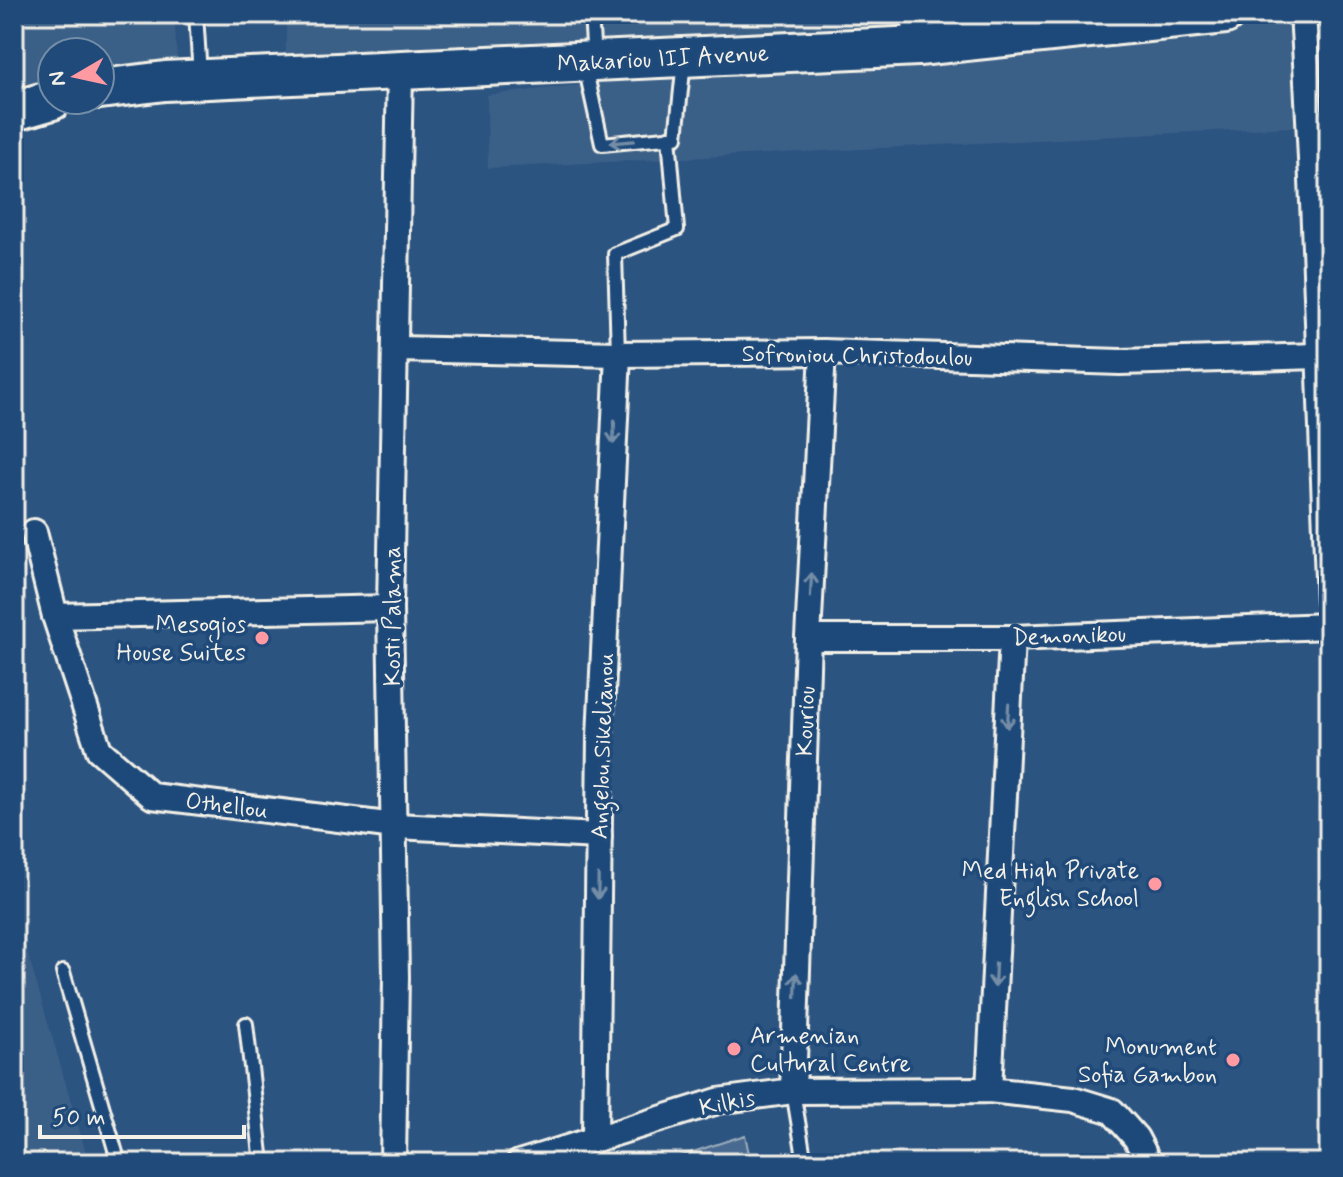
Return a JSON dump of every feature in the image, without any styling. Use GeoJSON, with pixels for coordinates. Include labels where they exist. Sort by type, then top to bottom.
{"type":"FeatureCollection","features":[{"type":"Feature","properties":{"kind":"main road","name":"Makariou III Avenue"},"geometry":{"type":"LineString","coordinates":[[116,87],[201,79],[684,57],[916,30],[1225,14]]}},
{"type":"Feature","properties":{"kind":"main road"},"geometry":{"type":"LineString","coordinates":[[14,111],[36,105]]}},
{"type":"Feature","properties":{"kind":"street"},"geometry":{"type":"LineString","coordinates":[[1303,14],[1323,211],[1318,356],[1329,601]]}},
{"type":"Feature","properties":{"kind":"street","name":"Kosti Palama"},"geometry":{"type":"LineString","coordinates":[[393,1163],[395,826],[390,608],[400,70]]}},
{"type":"Feature","properties":{"kind":"street","name":"Sofroniou Christodoulou"},"geometry":{"type":"LineString","coordinates":[[396,349],[618,354],[823,352],[1120,362],[1318,356]]}},
{"type":"Feature","properties":{"kind":"street","name":"Kouriou"},"geometry":{"type":"LineString","coordinates":[[793,1091],[808,638],[823,352]]}},
{"type":"Feature","properties":{"kind":"street","name":"Angelou Sikelianou"},"geometry":{"type":"LineString","coordinates":[[595,1138],[599,836],[618,354]]}},
{"type":"Feature","properties":{"kind":"street","name":"Othellou"},"geometry":{"type":"LineString","coordinates":[[34,532],[55,616],[99,750],[152,796],[395,826],[599,836]]}},
{"type":"Feature","properties":{"kind":"street"},"geometry":{"type":"LineString","coordinates":[[55,616],[390,608]]}},
{"type":"Feature","properties":{"kind":"street","name":"Demonikou"},"geometry":{"type":"LineString","coordinates":[[808,638],[1012,638],[1329,626]]}},
{"type":"Feature","properties":{"kind":"street"},"geometry":{"type":"LineString","coordinates":[[989,1090],[1012,638]]}},
{"type":"Feature","properties":{"kind":"street","name":"Kilkis"},"geometry":{"type":"LineString","coordinates":[[519,1163],[718,1101],[793,1091],[989,1090],[1073,1099],[1112,1111],[1136,1138],[1149,1163]]}},
{"type":"Feature","properties":{"kind":"lane"},"geometry":{"type":"LineString","coordinates":[[196,14],[201,79]]}},
{"type":"Feature","properties":{"kind":"lane"},"geometry":{"type":"LineString","coordinates":[[591,14],[589,62],[602,144],[676,137],[684,57]]}},
{"type":"Feature","properties":{"kind":"lane"},"geometry":{"type":"LineString","coordinates":[[618,354],[615,254],[677,229],[669,137]]}},
{"type":"Feature","properties":{"kind":"lane"},"geometry":{"type":"LineString","coordinates":[[63,972],[119,1163]]}},
{"type":"Feature","properties":{"kind":"lane"},"geometry":{"type":"LineString","coordinates":[[246,1024],[262,1163]]}},
{"type":"Feature","properties":{"kind":"lane"},"geometry":{"type":"LineString","coordinates":[[793,1091],[805,1163]]}},
{"type":"Feature","properties":{"kind":"shaded area"},"geometry":{"type":"Polygon","coordinates":[[[14,14],[174,14],[177,60],[116,71],[116,36],[36,36],[36,86],[14,90],[14,14]]]}},
{"type":"Feature","properties":{"kind":"shaded area"},"geometry":{"type":"Polygon","coordinates":[[[286,14],[894,14],[896,26],[286,57],[286,14]]]}},
{"type":"Feature","properties":{"kind":"shaded area"},"geometry":{"type":"Polygon","coordinates":[[[1223,14],[1329,14],[1329,125],[488,168],[487,95],[1223,14]]]}},
{"type":"Feature","properties":{"kind":"shaded area"},"geometry":{"type":"Polygon","coordinates":[[[14,907],[89,1163],[14,1163],[14,907]]]}},
{"type":"Feature","properties":{"kind":"shaded area"},"geometry":{"type":"Polygon","coordinates":[[[745,1135],[751,1163],[659,1163],[745,1135]]]}},
{"type":"Feature","properties":{"kind":"place","name":"Mesogios House Suites"},"geometry":{"type":"Point","coordinates":[262,638]}},
{"type":"Feature","properties":{"kind":"place","name":"Med High Private English School"},"geometry":{"type":"Point","coordinates":[1155,884]}},
{"type":"Feature","properties":{"kind":"place","name":"Armenian Cultural Centre"},"geometry":{"type":"Point","coordinates":[734,1049]}},
{"type":"Feature","properties":{"kind":"place","name":"Monument Sofia Gambon"},"geometry":{"type":"Point","coordinates":[1233,1060]}}]}
